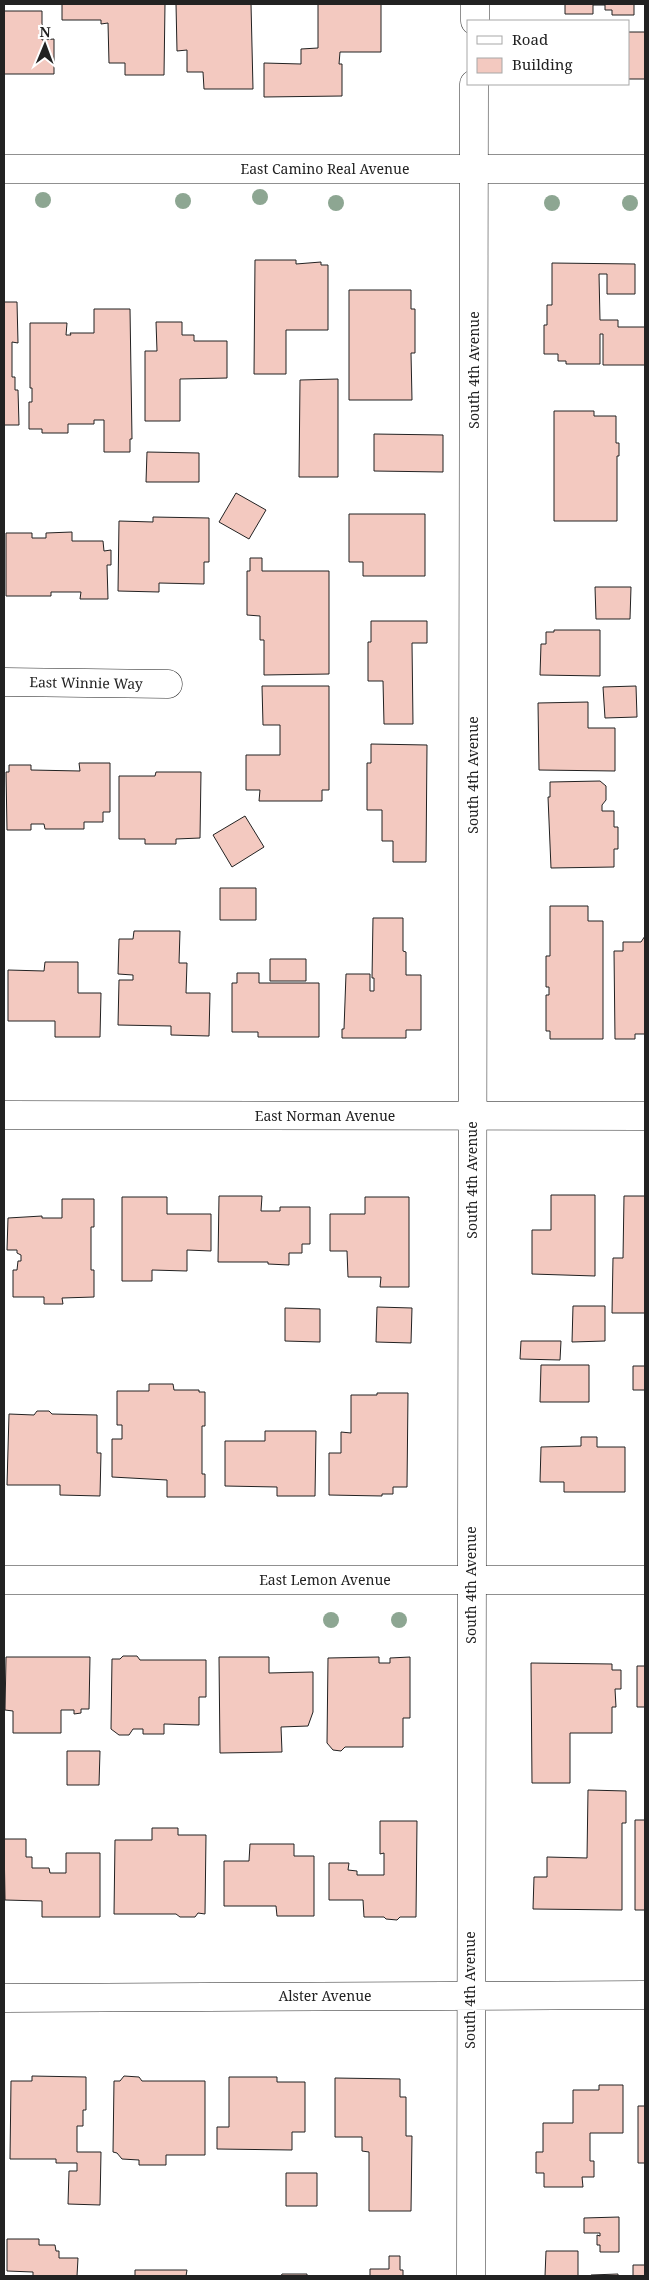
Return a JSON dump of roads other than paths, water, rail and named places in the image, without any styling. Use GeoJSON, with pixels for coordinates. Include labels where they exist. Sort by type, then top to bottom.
{"type":"FeatureCollection","features":[{"type":"Feature","properties":{"kind":"street"},"geometry":{"type":"LineString","coordinates":[[475,4],[475,20]]}},
{"type":"Feature","properties":{"kind":"street","name":"South 4th Avenue"},"geometry":{"type":"LineString","coordinates":[[470,2276],[474,85]]}},
{"type":"Feature","properties":{"kind":"street","name":"East Camino Real Avenue"},"geometry":{"type":"LineString","coordinates":[[4,169],[645,169]]}},
{"type":"Feature","properties":{"kind":"street","name":"East Winnie Way"},"geometry":{"type":"LineString","coordinates":[[4,682],[168,684]]}},
{"type":"Feature","properties":{"kind":"street","name":"East Norman Avenue"},"geometry":{"type":"LineString","coordinates":[[4,1115],[645,1116]]}},
{"type":"Feature","properties":{"kind":"street","name":"East Lemon Avenue"},"geometry":{"type":"LineString","coordinates":[[4,1580],[645,1580]]}},
{"type":"Feature","properties":{"kind":"street","name":"Alster Avenue"},"geometry":{"type":"LineString","coordinates":[[4,1998],[470,1994],[645,1995]]}}]}
